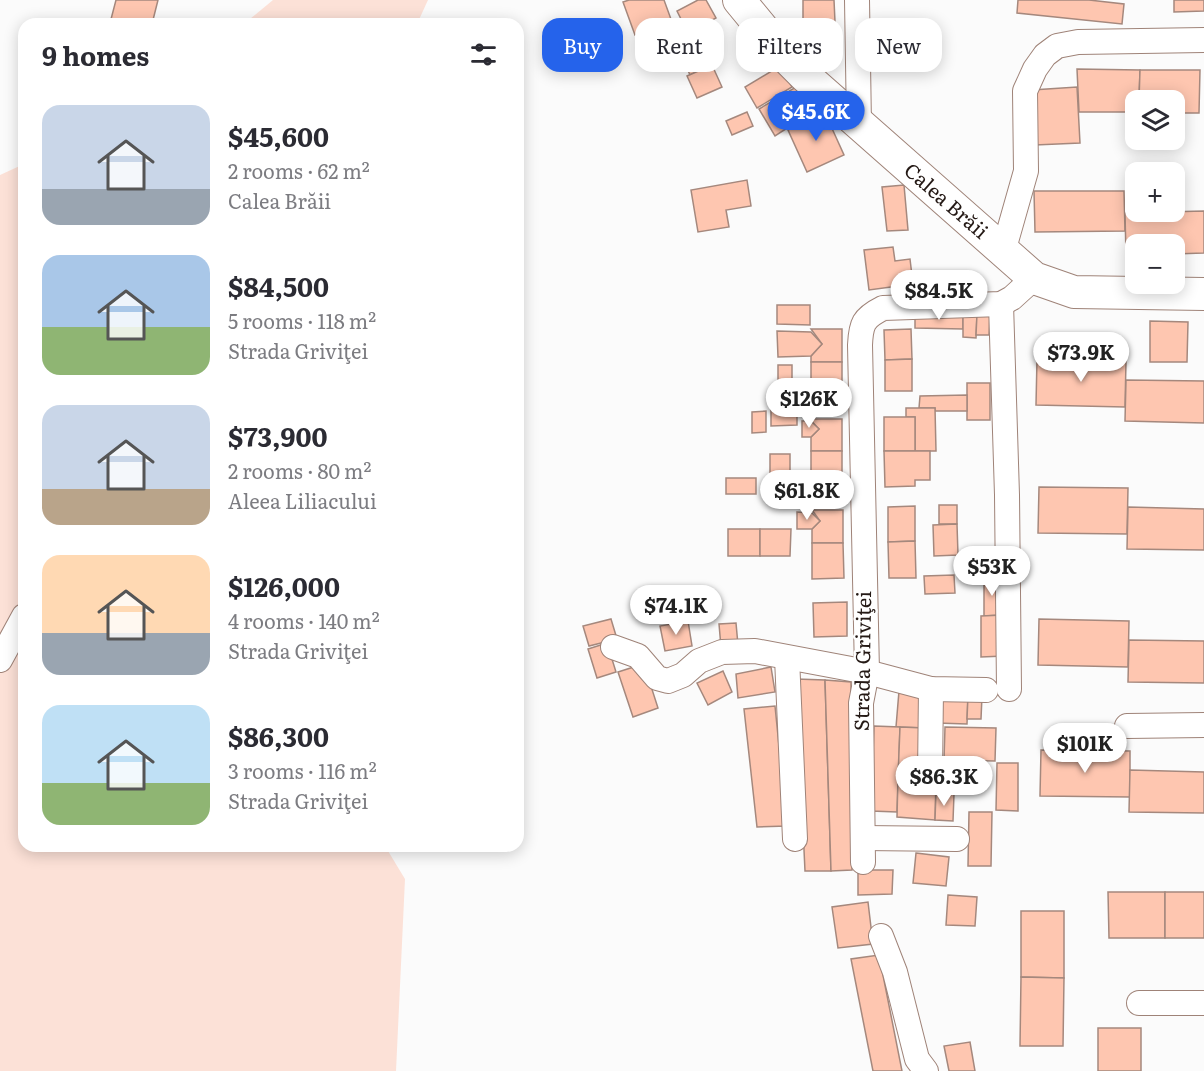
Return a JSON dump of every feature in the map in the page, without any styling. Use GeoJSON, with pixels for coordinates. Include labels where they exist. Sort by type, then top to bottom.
{"type":"FeatureCollection","features":[{"type":"Feature","properties":{"kind":"main road","name":"Calea Brăii"},"geometry":{"type":"LineString","coordinates":[[739,0],[785,56],[859,125],[1034,278],[1074,292],[1204,294]]}},
{"type":"Feature","properties":{"kind":"street"},"geometry":{"type":"LineString","coordinates":[[857,0],[859,125]]}},
{"type":"Feature","properties":{"kind":"street"},"geometry":{"type":"LineString","coordinates":[[1003,252],[1026,171],[1025,91],[1035,69],[1045,55],[1057,46],[1078,42],[1204,40]]}},
{"type":"Feature","properties":{"kind":"street"},"geometry":{"type":"LineString","coordinates":[[614,647],[638,656],[661,681],[668,681],[682,675],[699,661],[722,652],[755,651],[867,672],[931,689],[998,689],[1007,495],[1001,304],[1012,298],[1034,278]]}},
{"type":"Feature","properties":{"kind":"street","name":"Strada Griviţei"},"geometry":{"type":"LineString","coordinates":[[957,839],[863,850],[861,703],[867,672],[860,345],[864,321],[871,314],[883,308],[1001,304]]}},
{"type":"Feature","properties":{"kind":"street"},"geometry":{"type":"LineString","coordinates":[[0,660],[18,627]]}},
{"type":"Feature","properties":{"kind":"street"},"geometry":{"type":"LineString","coordinates":[[787,658],[795,839]]}},
{"type":"Feature","properties":{"kind":"street"},"geometry":{"type":"LineString","coordinates":[[930,775],[931,689]]}},
{"type":"Feature","properties":{"kind":"street"},"geometry":{"type":"LineString","coordinates":[[1126,726],[1204,725]]}},
{"type":"Feature","properties":{"kind":"street"},"geometry":{"type":"LineString","coordinates":[[881,936],[895,972],[917,1059],[926,1071]]}},
{"type":"Feature","properties":{"kind":"street"},"geometry":{"type":"LineString","coordinates":[[1139,1003],[1204,1003]]}},
{"type":"Feature","properties":{"kind":"shaded area"},"geometry":{"type":"Polygon","coordinates":[[[273,0],[428,0],[420,18],[251,18],[273,0]]]}},
{"type":"Feature","properties":{"kind":"shaded area"},"geometry":{"type":"Polygon","coordinates":[[[18,167],[18,852],[389,852],[405,879],[396,1071],[0,1071],[0,175],[18,167]]]}},
{"type":"Feature","properties":{"kind":"building"},"geometry":{"type":"Polygon","coordinates":[[[116,0],[158,0],[154,18],[111,18],[116,0]]]}},
{"type":"Feature","properties":{"kind":"building"},"geometry":{"type":"Polygon","coordinates":[[[664,0],[671,18],[635,18],[635,35],[623,2],[664,0]]]}},
{"type":"Feature","properties":{"kind":"building"},"geometry":{"type":"Polygon","coordinates":[[[698,0],[706,0],[716,18],[680,18],[677,11],[698,0]]]}},
{"type":"Feature","properties":{"kind":"building"},"geometry":{"type":"Polygon","coordinates":[[[803,0],[834,0],[835,18],[803,18],[803,0]]]}},
{"type":"Feature","properties":{"kind":"building"},"geometry":{"type":"Polygon","coordinates":[[[1018,0],[1089,0],[1124,4],[1122,24],[1017,13],[1018,0]]]}},
{"type":"Feature","properties":{"kind":"building"},"geometry":{"type":"Polygon","coordinates":[[[1174,0],[1204,0],[1204,11],[1174,12],[1174,0]]]}},
{"type":"Feature","properties":{"kind":"building"},"geometry":{"type":"Polygon","coordinates":[[[1077,69],[1140,70],[1139,90],[1125,90],[1125,112],[1079,112],[1077,69]]]}},
{"type":"Feature","properties":{"kind":"building"},"geometry":{"type":"Polygon","coordinates":[[[1140,70],[1200,70],[1199,113],[1185,113],[1185,90],[1139,90],[1140,70]]]}},
{"type":"Feature","properties":{"kind":"building"},"geometry":{"type":"Polygon","coordinates":[[[696,72],[715,72],[722,87],[697,98],[687,76],[696,72]]]}},
{"type":"Feature","properties":{"kind":"building"},"geometry":{"type":"Polygon","coordinates":[[[770,72],[783,72],[792,87],[757,108],[745,87],[770,72]]]}},
{"type":"Feature","properties":{"kind":"building"},"geometry":{"type":"Polygon","coordinates":[[[796,87],[807,106],[789,119],[792,125],[775,136],[759,109],[796,87]]]}},
{"type":"Feature","properties":{"kind":"building"},"geometry":{"type":"Polygon","coordinates":[[[1077,87],[1080,143],[1035,145],[1032,90],[1077,87]]]}},
{"type":"Feature","properties":{"kind":"building"},"geometry":{"type":"Polygon","coordinates":[[[747,112],[753,126],[732,135],[726,121],[747,112]]]}},
{"type":"Feature","properties":{"kind":"building"},"geometry":{"type":"Polygon","coordinates":[[[825,113],[844,155],[807,172],[788,130],[825,113]]]}},
{"type":"Feature","properties":{"kind":"building"},"geometry":{"type":"Polygon","coordinates":[[[747,180],[751,206],[726,210],[729,227],[698,232],[691,190],[747,180]]]}},
{"type":"Feature","properties":{"kind":"building"},"geometry":{"type":"Polygon","coordinates":[[[904,185],[908,230],[887,231],[882,187],[904,185]]]}},
{"type":"Feature","properties":{"kind":"building"},"geometry":{"type":"Polygon","coordinates":[[[1034,191],[1124,191],[1125,231],[1035,232],[1034,191]]]}},
{"type":"Feature","properties":{"kind":"building"},"geometry":{"type":"Polygon","coordinates":[[[1185,211],[1204,211],[1204,253],[1185,254],[1185,234],[1126,234],[1125,222],[1185,222],[1185,211]]]}},
{"type":"Feature","properties":{"kind":"building"},"geometry":{"type":"Polygon","coordinates":[[[893,247],[895,261],[910,259],[913,284],[869,290],[864,250],[893,247]]]}},
{"type":"Feature","properties":{"kind":"building"},"geometry":{"type":"Polygon","coordinates":[[[777,305],[810,305],[810,325],[777,324],[777,305]]]}},
{"type":"Feature","properties":{"kind":"building"},"geometry":{"type":"Polygon","coordinates":[[[915,313],[963,314],[963,329],[915,328],[915,313]]]}},
{"type":"Feature","properties":{"kind":"building"},"geometry":{"type":"Polygon","coordinates":[[[963,314],[977,314],[976,338],[963,337],[963,314]]]}},
{"type":"Feature","properties":{"kind":"building"},"geometry":{"type":"Polygon","coordinates":[[[977,314],[990,315],[989,335],[976,335],[977,314]]]}},
{"type":"Feature","properties":{"kind":"building"},"geometry":{"type":"Polygon","coordinates":[[[1150,321],[1188,322],[1187,362],[1150,362],[1150,321]]]}},
{"type":"Feature","properties":{"kind":"building"},"geometry":{"type":"Polygon","coordinates":[[[811,329],[842,329],[842,362],[811,362],[811,356],[822,344],[811,329]]]}},
{"type":"Feature","properties":{"kind":"building"},"geometry":{"type":"Polygon","coordinates":[[[911,329],[912,359],[885,360],[884,330],[911,329]]]}},
{"type":"Feature","properties":{"kind":"building"},"geometry":{"type":"Polygon","coordinates":[[[777,331],[811,332],[822,344],[811,356],[778,357],[777,331]]]}},
{"type":"Feature","properties":{"kind":"building"},"geometry":{"type":"Polygon","coordinates":[[[912,359],[912,391],[885,391],[885,360],[912,359]]]}},
{"type":"Feature","properties":{"kind":"building"},"geometry":{"type":"Polygon","coordinates":[[[1037,359],[1126,361],[1125,407],[1036,405],[1037,359]]]}},
{"type":"Feature","properties":{"kind":"building"},"geometry":{"type":"Polygon","coordinates":[[[811,362],[842,362],[842,397],[811,398],[811,362]]]}},
{"type":"Feature","properties":{"kind":"building"},"geometry":{"type":"Polygon","coordinates":[[[778,365],[792,365],[792,395],[778,396],[778,365]]]}},
{"type":"Feature","properties":{"kind":"building"},"geometry":{"type":"Polygon","coordinates":[[[1126,380],[1204,381],[1204,423],[1125,421],[1126,380]]]}},
{"type":"Feature","properties":{"kind":"building"},"geometry":{"type":"Polygon","coordinates":[[[967,383],[990,383],[990,420],[967,420],[967,383]]]}},
{"type":"Feature","properties":{"kind":"building"},"geometry":{"type":"Polygon","coordinates":[[[967,395],[967,411],[935,411],[935,408],[919,408],[920,396],[967,395]]]}},
{"type":"Feature","properties":{"kind":"building"},"geometry":{"type":"Polygon","coordinates":[[[797,407],[797,425],[771,426],[771,408],[797,407]]]}},
{"type":"Feature","properties":{"kind":"building"},"geometry":{"type":"Polygon","coordinates":[[[906,408],[935,408],[936,451],[915,451],[915,417],[906,417],[906,408]]]}},
{"type":"Feature","properties":{"kind":"building"},"geometry":{"type":"Polygon","coordinates":[[[766,411],[766,432],[752,433],[752,412],[766,411]]]}},
{"type":"Feature","properties":{"kind":"building"},"geometry":{"type":"Polygon","coordinates":[[[884,417],[915,417],[915,451],[884,451],[884,417]]]}},
{"type":"Feature","properties":{"kind":"building"},"geometry":{"type":"Polygon","coordinates":[[[811,419],[842,419],[842,451],[811,451],[811,437],[819,429],[811,419]]]}},
{"type":"Feature","properties":{"kind":"building"},"geometry":{"type":"Polygon","coordinates":[[[802,421],[811,421],[819,429],[811,437],[802,437],[802,421]]]}},
{"type":"Feature","properties":{"kind":"building"},"geometry":{"type":"Polygon","coordinates":[[[811,451],[842,451],[842,487],[811,487],[811,451]]]}},
{"type":"Feature","properties":{"kind":"building"},"geometry":{"type":"Polygon","coordinates":[[[884,451],[930,451],[930,480],[915,480],[915,486],[885,487],[884,451]]]}},
{"type":"Feature","properties":{"kind":"building"},"geometry":{"type":"Polygon","coordinates":[[[770,454],[790,454],[790,483],[770,483],[770,454]]]}},
{"type":"Feature","properties":{"kind":"building"},"geometry":{"type":"Polygon","coordinates":[[[726,478],[756,478],[756,494],[726,494],[726,478]]]}},
{"type":"Feature","properties":{"kind":"building"},"geometry":{"type":"Polygon","coordinates":[[[773,483],[795,484],[795,500],[773,499],[773,483]]]}},
{"type":"Feature","properties":{"kind":"building"},"geometry":{"type":"Polygon","coordinates":[[[1039,487],[1128,488],[1127,534],[1038,533],[1039,487]]]}},
{"type":"Feature","properties":{"kind":"building"},"geometry":{"type":"Polygon","coordinates":[[[939,505],[957,505],[957,524],[939,524],[939,505]]]}},
{"type":"Feature","properties":{"kind":"building"},"geometry":{"type":"Polygon","coordinates":[[[915,506],[915,541],[888,542],[888,507],[915,506]]]}},
{"type":"Feature","properties":{"kind":"building"},"geometry":{"type":"Polygon","coordinates":[[[1128,507],[1204,509],[1204,550],[1127,549],[1128,507]]]}},
{"type":"Feature","properties":{"kind":"building"},"geometry":{"type":"Polygon","coordinates":[[[812,510],[843,510],[843,543],[812,543],[812,529],[820,521],[812,510]]]}},
{"type":"Feature","properties":{"kind":"building"},"geometry":{"type":"Polygon","coordinates":[[[797,512],[812,513],[820,521],[812,529],[797,529],[797,512]]]}},
{"type":"Feature","properties":{"kind":"building"},"geometry":{"type":"Polygon","coordinates":[[[957,524],[958,555],[934,556],[933,525],[957,524]]]}},
{"type":"Feature","properties":{"kind":"building"},"geometry":{"type":"Polygon","coordinates":[[[728,529],[760,529],[760,556],[728,556],[728,529]]]}},
{"type":"Feature","properties":{"kind":"building"},"geometry":{"type":"Polygon","coordinates":[[[760,529],[791,529],[790,556],[760,556],[760,529]]]}},
{"type":"Feature","properties":{"kind":"building"},"geometry":{"type":"Polygon","coordinates":[[[915,541],[916,578],[889,578],[888,542],[915,541]]]}},
{"type":"Feature","properties":{"kind":"building"},"geometry":{"type":"Polygon","coordinates":[[[812,543],[843,543],[844,578],[812,579],[812,543]]]}},
{"type":"Feature","properties":{"kind":"building"},"geometry":{"type":"Polygon","coordinates":[[[954,575],[955,593],[925,594],[924,576],[954,575]]]}},
{"type":"Feature","properties":{"kind":"building"},"geometry":{"type":"Polygon","coordinates":[[[984,578],[1001,578],[1001,615],[984,616],[984,578]]]}},
{"type":"Feature","properties":{"kind":"building"},"geometry":{"type":"Polygon","coordinates":[[[847,602],[847,636],[814,637],[813,603],[847,602]]]}},
{"type":"Feature","properties":{"kind":"building"},"geometry":{"type":"Polygon","coordinates":[[[1003,615],[1004,656],[981,657],[981,616],[1003,615]]]}},
{"type":"Feature","properties":{"kind":"building"},"geometry":{"type":"Polygon","coordinates":[[[611,619],[617,639],[589,646],[583,626],[611,619]]]}},
{"type":"Feature","properties":{"kind":"building"},"geometry":{"type":"Polygon","coordinates":[[[1039,619],[1129,621],[1128,667],[1038,665],[1039,619]]]}},
{"type":"Feature","properties":{"kind":"building"},"geometry":{"type":"Polygon","coordinates":[[[688,621],[692,646],[665,651],[660,626],[688,621]]]}},
{"type":"Feature","properties":{"kind":"building"},"geometry":{"type":"Polygon","coordinates":[[[736,623],[738,645],[721,647],[719,624],[736,623]]]}},
{"type":"Feature","properties":{"kind":"building"},"geometry":{"type":"Polygon","coordinates":[[[1129,640],[1204,641],[1204,683],[1128,682],[1129,640]]]}},
{"type":"Feature","properties":{"kind":"building"},"geometry":{"type":"Polygon","coordinates":[[[607,643],[616,672],[597,678],[588,649],[607,643]]]}},
{"type":"Feature","properties":{"kind":"building"},"geometry":{"type":"Polygon","coordinates":[[[640,665],[649,680],[658,708],[633,717],[618,672],[640,665]]]}},
{"type":"Feature","properties":{"kind":"building"},"geometry":{"type":"Polygon","coordinates":[[[771,667],[775,692],[738,698],[736,674],[771,667]]]}},
{"type":"Feature","properties":{"kind":"building"},"geometry":{"type":"Polygon","coordinates":[[[723,671],[732,692],[708,705],[697,683],[723,671]]]}},
{"type":"Feature","properties":{"kind":"building"},"geometry":{"type":"Polygon","coordinates":[[[796,679],[825,680],[831,871],[805,871],[796,679]]]}},
{"type":"Feature","properties":{"kind":"building"},"geometry":{"type":"Polygon","coordinates":[[[825,680],[851,682],[852,870],[831,871],[825,680]]]}},
{"type":"Feature","properties":{"kind":"building"},"geometry":{"type":"Polygon","coordinates":[[[899,691],[919,695],[925,728],[896,727],[899,691]]]}},
{"type":"Feature","properties":{"kind":"building"},"geometry":{"type":"Polygon","coordinates":[[[938,694],[968,695],[967,724],[937,723],[938,694]]]}},
{"type":"Feature","properties":{"kind":"building"},"geometry":{"type":"Polygon","coordinates":[[[968,695],[982,696],[981,719],[967,719],[968,695]]]}},
{"type":"Feature","properties":{"kind":"building"},"geometry":{"type":"Polygon","coordinates":[[[775,706],[787,826],[757,827],[744,709],[775,706]]]}},
{"type":"Feature","properties":{"kind":"building"},"geometry":{"type":"Polygon","coordinates":[[[874,726],[900,727],[897,812],[871,811],[874,726]]]}},
{"type":"Feature","properties":{"kind":"building"},"geometry":{"type":"Polygon","coordinates":[[[900,727],[925,728],[923,778],[898,777],[900,727]]]}},
{"type":"Feature","properties":{"kind":"building"},"geometry":{"type":"Polygon","coordinates":[[[945,727],[996,728],[995,761],[944,760],[945,727]]]}},
{"type":"Feature","properties":{"kind":"building"},"geometry":{"type":"Polygon","coordinates":[[[1041,750],[1130,751],[1130,797],[1040,796],[1041,750]]]}},
{"type":"Feature","properties":{"kind":"building"},"geometry":{"type":"Polygon","coordinates":[[[997,763],[1018,763],[1018,811],[996,810],[997,763]]]}},
{"type":"Feature","properties":{"kind":"building"},"geometry":{"type":"Polygon","coordinates":[[[1130,770],[1204,772],[1204,813],[1129,812],[1130,770]]]}},
{"type":"Feature","properties":{"kind":"building"},"geometry":{"type":"Polygon","coordinates":[[[898,777],[936,781],[935,820],[897,817],[898,777]]]}},
{"type":"Feature","properties":{"kind":"building"},"geometry":{"type":"Polygon","coordinates":[[[936,792],[954,794],[953,821],[935,820],[936,792]]]}},
{"type":"Feature","properties":{"kind":"building"},"geometry":{"type":"Polygon","coordinates":[[[969,812],[992,812],[991,866],[968,866],[969,812]]]}},
{"type":"Feature","properties":{"kind":"building"},"geometry":{"type":"Polygon","coordinates":[[[916,853],[949,857],[946,886],[913,883],[916,853]]]}},
{"type":"Feature","properties":{"kind":"building"},"geometry":{"type":"Polygon","coordinates":[[[858,870],[893,870],[892,894],[858,895],[858,870]]]}},
{"type":"Feature","properties":{"kind":"building"},"geometry":{"type":"Polygon","coordinates":[[[1108,892],[1165,892],[1165,938],[1109,938],[1108,892]]]}},
{"type":"Feature","properties":{"kind":"building"},"geometry":{"type":"Polygon","coordinates":[[[1165,892],[1204,892],[1204,938],[1165,938],[1165,892]]]}},
{"type":"Feature","properties":{"kind":"building"},"geometry":{"type":"Polygon","coordinates":[[[948,895],[977,897],[975,926],[946,925],[948,895]]]}},
{"type":"Feature","properties":{"kind":"building"},"geometry":{"type":"Polygon","coordinates":[[[868,902],[873,944],[838,948],[832,907],[868,902]]]}},
{"type":"Feature","properties":{"kind":"building"},"geometry":{"type":"Polygon","coordinates":[[[1021,911],[1064,911],[1064,978],[1021,977],[1021,911]]]}},
{"type":"Feature","properties":{"kind":"building"},"geometry":{"type":"Polygon","coordinates":[[[879,955],[902,1071],[873,1071],[851,959],[879,955]]]}},
{"type":"Feature","properties":{"kind":"building"},"geometry":{"type":"Polygon","coordinates":[[[1021,977],[1064,978],[1063,1046],[1020,1046],[1021,977]]]}},
{"type":"Feature","properties":{"kind":"building"},"geometry":{"type":"Polygon","coordinates":[[[1098,1028],[1141,1028],[1141,1071],[1098,1071],[1098,1028]]]}},
{"type":"Feature","properties":{"kind":"building"},"geometry":{"type":"Polygon","coordinates":[[[970,1042],[975,1071],[949,1071],[944,1046],[970,1042]]]}}]}
